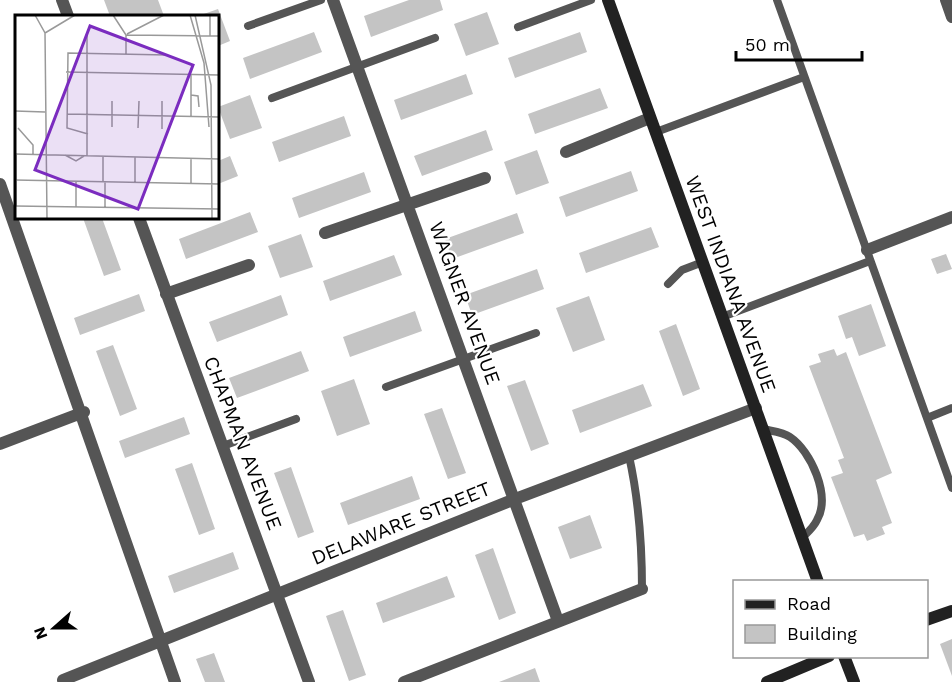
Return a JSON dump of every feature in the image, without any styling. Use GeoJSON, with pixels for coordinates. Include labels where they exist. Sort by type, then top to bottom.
{"type":"FeatureCollection","features":[{"type":"Feature","properties":{"kind":"street"},"geometry":{"type":"LineString","coordinates":[[62,0],[68,15]]}},
{"type":"Feature","properties":{"kind":"street","name":"WAGNER AVENUE"},"geometry":{"type":"LineString","coordinates":[[333,0],[558,621]]}},
{"type":"Feature","properties":{"kind":"street","name":"WEST INDIANA AVENUE"},"geometry":{"type":"LineString","coordinates":[[608,0],[817,580]]}},
{"type":"Feature","properties":{"kind":"street"},"geometry":{"type":"LineString","coordinates":[[946,0],[952,17]]}},
{"type":"Feature","properties":{"kind":"street"},"geometry":{"type":"LineString","coordinates":[[566,152],[650,118]]}},
{"type":"Feature","properties":{"kind":"street"},"geometry":{"type":"LineString","coordinates":[[325,234],[485,178]]}},
{"type":"Feature","properties":{"kind":"street"},"geometry":{"type":"LineString","coordinates":[[0,184],[175,682]]}},
{"type":"Feature","properties":{"kind":"street"},"geometry":{"type":"LineString","coordinates":[[868,256],[952,217]]}},
{"type":"Feature","properties":{"kind":"street","name":"CHAPMAN AVENUE"},"geometry":{"type":"LineString","coordinates":[[140,219],[309,682]]}},
{"type":"Feature","properties":{"kind":"street"},"geometry":{"type":"LineString","coordinates":[[166,294],[249,265]]}},
{"type":"Feature","properties":{"kind":"street","name":"DELAWARE STREET"},"geometry":{"type":"LineString","coordinates":[[63,680],[515,499],[756,408]]}},
{"type":"Feature","properties":{"kind":"street"},"geometry":{"type":"LineString","coordinates":[[0,444],[82,413]]}},
{"type":"Feature","properties":{"kind":"street"},"geometry":{"type":"LineString","coordinates":[[404,682],[642,589]]}},
{"type":"Feature","properties":{"kind":"street"},"geometry":{"type":"LineString","coordinates":[[928,620],[952,611]]}},
{"type":"Feature","properties":{"kind":"street"},"geometry":{"type":"LineString","coordinates":[[767,682],[827,658]]}},
{"type":"Feature","properties":{"kind":"street"},"geometry":{"type":"LineString","coordinates":[[844,658],[854,682]]}},
{"type":"Feature","properties":{"kind":"lane"},"geometry":{"type":"LineString","coordinates":[[248,26],[321,0]]}},
{"type":"Feature","properties":{"kind":"lane"},"geometry":{"type":"LineString","coordinates":[[518,27],[591,0]]}},
{"type":"Feature","properties":{"kind":"lane"},"geometry":{"type":"LineString","coordinates":[[777,0],[952,488]]}},
{"type":"Feature","properties":{"kind":"lane"},"geometry":{"type":"LineString","coordinates":[[272,98],[435,38]]}},
{"type":"Feature","properties":{"kind":"lane"},"geometry":{"type":"LineString","coordinates":[[656,132],[804,77]]}},
{"type":"Feature","properties":{"kind":"lane"},"geometry":{"type":"LineString","coordinates":[[722,317],[868,256]]}},
{"type":"Feature","properties":{"kind":"lane"},"geometry":{"type":"LineString","coordinates":[[668,284],[682,270],[702,262]]}},
{"type":"Feature","properties":{"kind":"lane"},"geometry":{"type":"LineString","coordinates":[[386,387],[536,333]]}},
{"type":"Feature","properties":{"kind":"lane"},"geometry":{"type":"LineString","coordinates":[[927,418],[952,408]]}},
{"type":"Feature","properties":{"kind":"lane"},"geometry":{"type":"LineString","coordinates":[[223,446],[296,418]]}},
{"type":"Feature","properties":{"kind":"lane"},"geometry":{"type":"LineString","coordinates":[[763,429],[788,435],[802,447],[812,463],[820,487],[822,504],[818,520],[802,538]]}},
{"type":"Feature","properties":{"kind":"lane"},"geometry":{"type":"LineString","coordinates":[[629,456],[637,490],[642,537],[642,589]]}},
{"type":"Feature","properties":{"kind":"building"},"geometry":{"type":"Polygon","coordinates":[[[104,0],[158,0],[164,15],[110,15],[104,0]]]}},
{"type":"Feature","properties":{"kind":"building"},"geometry":{"type":"Polygon","coordinates":[[[409,0],[440,0],[443,10],[371,37],[364,16],[409,0]]]}},
{"type":"Feature","properties":{"kind":"building"},"geometry":{"type":"Polygon","coordinates":[[[218,9],[230,41],[219,46],[219,15],[201,15],[218,9]]]}},
{"type":"Feature","properties":{"kind":"building"},"geometry":{"type":"Polygon","coordinates":[[[487,12],[499,44],[466,56],[454,24],[487,12]]]}},
{"type":"Feature","properties":{"kind":"building"},"geometry":{"type":"Polygon","coordinates":[[[314,32],[322,52],[250,79],[243,58],[314,32]]]}},
{"type":"Feature","properties":{"kind":"building"},"geometry":{"type":"Polygon","coordinates":[[[580,32],[587,52],[515,78],[508,58],[580,32]]]}},
{"type":"Feature","properties":{"kind":"building"},"geometry":{"type":"Polygon","coordinates":[[[466,74],[473,94],[401,120],[394,100],[466,74]]]}},
{"type":"Feature","properties":{"kind":"building"},"geometry":{"type":"Polygon","coordinates":[[[600,88],[608,108],[535,134],[528,114],[600,88]]]}},
{"type":"Feature","properties":{"kind":"building"},"geometry":{"type":"Polygon","coordinates":[[[250,95],[262,128],[230,139],[219,107],[250,95]]]}},
{"type":"Feature","properties":{"kind":"building"},"geometry":{"type":"Polygon","coordinates":[[[344,116],[351,136],[279,162],[272,142],[344,116]]]}},
{"type":"Feature","properties":{"kind":"building"},"geometry":{"type":"Polygon","coordinates":[[[486,130],[493,150],[422,176],[414,156],[486,130]]]}},
{"type":"Feature","properties":{"kind":"building"},"geometry":{"type":"Polygon","coordinates":[[[537,150],[549,183],[516,195],[504,162],[537,150]]]}},
{"type":"Feature","properties":{"kind":"building"},"geometry":{"type":"Polygon","coordinates":[[[230,156],[238,176],[219,184],[219,161],[230,156]]]}},
{"type":"Feature","properties":{"kind":"building"},"geometry":{"type":"Polygon","coordinates":[[[631,171],[638,191],[566,217],[559,197],[631,171]]]}},
{"type":"Feature","properties":{"kind":"building"},"geometry":{"type":"Polygon","coordinates":[[[364,172],[371,192],[299,218],[292,198],[364,172]]]}},
{"type":"Feature","properties":{"kind":"building"},"geometry":{"type":"Polygon","coordinates":[[[250,212],[258,232],[186,259],[179,239],[250,212]]]}},
{"type":"Feature","properties":{"kind":"building"},"geometry":{"type":"Polygon","coordinates":[[[517,213],[524,233],[452,259],[445,239],[517,213]]]}},
{"type":"Feature","properties":{"kind":"building"},"geometry":{"type":"Polygon","coordinates":[[[83,219],[102,219],[121,270],[104,276],[83,219]]]}},
{"type":"Feature","properties":{"kind":"building"},"geometry":{"type":"Polygon","coordinates":[[[651,227],[659,247],[586,273],[579,253],[651,227]]]}},
{"type":"Feature","properties":{"kind":"building"},"geometry":{"type":"Polygon","coordinates":[[[301,234],[313,267],[280,278],[268,246],[301,234]]]}},
{"type":"Feature","properties":{"kind":"building"},"geometry":{"type":"Polygon","coordinates":[[[946,254],[952,269],[937,274],[931,259],[946,254]]]}},
{"type":"Feature","properties":{"kind":"building"},"geometry":{"type":"Polygon","coordinates":[[[394,255],[402,275],[330,301],[323,281],[394,255]]]}},
{"type":"Feature","properties":{"kind":"building"},"geometry":{"type":"Polygon","coordinates":[[[537,269],[544,289],[472,315],[465,295],[537,269]]]}},
{"type":"Feature","properties":{"kind":"building"},"geometry":{"type":"Polygon","coordinates":[[[139,294],[145,311],[80,335],[74,318],[139,294]]]}},
{"type":"Feature","properties":{"kind":"building"},"geometry":{"type":"Polygon","coordinates":[[[281,295],[288,315],[217,342],[209,322],[281,295]]]}},
{"type":"Feature","properties":{"kind":"building"},"geometry":{"type":"Polygon","coordinates":[[[589,296],[605,340],[573,352],[556,308],[589,296]]]}},
{"type":"Feature","properties":{"kind":"building"},"geometry":{"type":"Polygon","coordinates":[[[871,304],[886,346],[859,356],[852,337],[846,339],[838,316],[871,304]]]}},
{"type":"Feature","properties":{"kind":"building"},"geometry":{"type":"Polygon","coordinates":[[[415,311],[422,331],[350,357],[343,337],[415,311]]]}},
{"type":"Feature","properties":{"kind":"building"},"geometry":{"type":"Polygon","coordinates":[[[676,324],[700,389],[683,396],[659,331],[676,324]]]}},
{"type":"Feature","properties":{"kind":"building"},"geometry":{"type":"Polygon","coordinates":[[[113,345],[137,409],[120,416],[96,351],[113,345]]]}},
{"type":"Feature","properties":{"kind":"building"},"geometry":{"type":"Polygon","coordinates":[[[834,349],[837,356],[846,352],[892,473],[876,480],[892,523],[882,527],[885,534],[867,541],[864,534],[854,537],[831,477],[843,473],[838,460],[844,458],[809,366],[821,362],[818,354],[834,349]]]}},
{"type":"Feature","properties":{"kind":"building"},"geometry":{"type":"Polygon","coordinates":[[[301,351],[309,371],[237,398],[229,378],[301,351]]]}},
{"type":"Feature","properties":{"kind":"building"},"geometry":{"type":"Polygon","coordinates":[[[354,379],[370,424],[337,436],[321,391],[354,379]]]}},
{"type":"Feature","properties":{"kind":"building"},"geometry":{"type":"Polygon","coordinates":[[[525,380],[549,444],[531,451],[507,386],[525,380]]]}},
{"type":"Feature","properties":{"kind":"building"},"geometry":{"type":"Polygon","coordinates":[[[643,384],[652,406],[580,433],[572,410],[643,384]]]}},
{"type":"Feature","properties":{"kind":"building"},"geometry":{"type":"Polygon","coordinates":[[[442,408],[466,473],[448,479],[424,414],[442,408]]]}},
{"type":"Feature","properties":{"kind":"building"},"geometry":{"type":"Polygon","coordinates":[[[184,417],[190,434],[125,458],[119,441],[184,417]]]}},
{"type":"Feature","properties":{"kind":"building"},"geometry":{"type":"Polygon","coordinates":[[[192,463],[215,529],[199,535],[175,469],[192,463]]]}},
{"type":"Feature","properties":{"kind":"building"},"geometry":{"type":"Polygon","coordinates":[[[291,467],[314,532],[298,538],[274,473],[291,467]]]}},
{"type":"Feature","properties":{"kind":"building"},"geometry":{"type":"Polygon","coordinates":[[[412,476],[420,499],[348,525],[340,503],[412,476]]]}},
{"type":"Feature","properties":{"kind":"building"},"geometry":{"type":"Polygon","coordinates":[[[590,515],[602,548],[570,559],[558,527],[590,515]]]}},
{"type":"Feature","properties":{"kind":"building"},"geometry":{"type":"Polygon","coordinates":[[[493,548],[516,613],[499,620],[475,555],[493,548]]]}},
{"type":"Feature","properties":{"kind":"building"},"geometry":{"type":"Polygon","coordinates":[[[233,552],[239,569],[174,593],[168,576],[233,552]]]}},
{"type":"Feature","properties":{"kind":"building"},"geometry":{"type":"Polygon","coordinates":[[[447,576],[455,597],[383,623],[376,603],[447,576]]]}},
{"type":"Feature","properties":{"kind":"building"},"geometry":{"type":"Polygon","coordinates":[[[343,610],[366,675],[349,681],[326,616],[343,610]]]}},
{"type":"Feature","properties":{"kind":"building"},"geometry":{"type":"Polygon","coordinates":[[[952,639],[952,676],[940,644],[952,639]]]}},
{"type":"Feature","properties":{"kind":"building"},"geometry":{"type":"Polygon","coordinates":[[[214,653],[225,682],[205,682],[196,659],[214,653]]]}},
{"type":"Feature","properties":{"kind":"building"},"geometry":{"type":"Polygon","coordinates":[[[535,668],[540,682],[499,682],[535,668]]]}}]}
